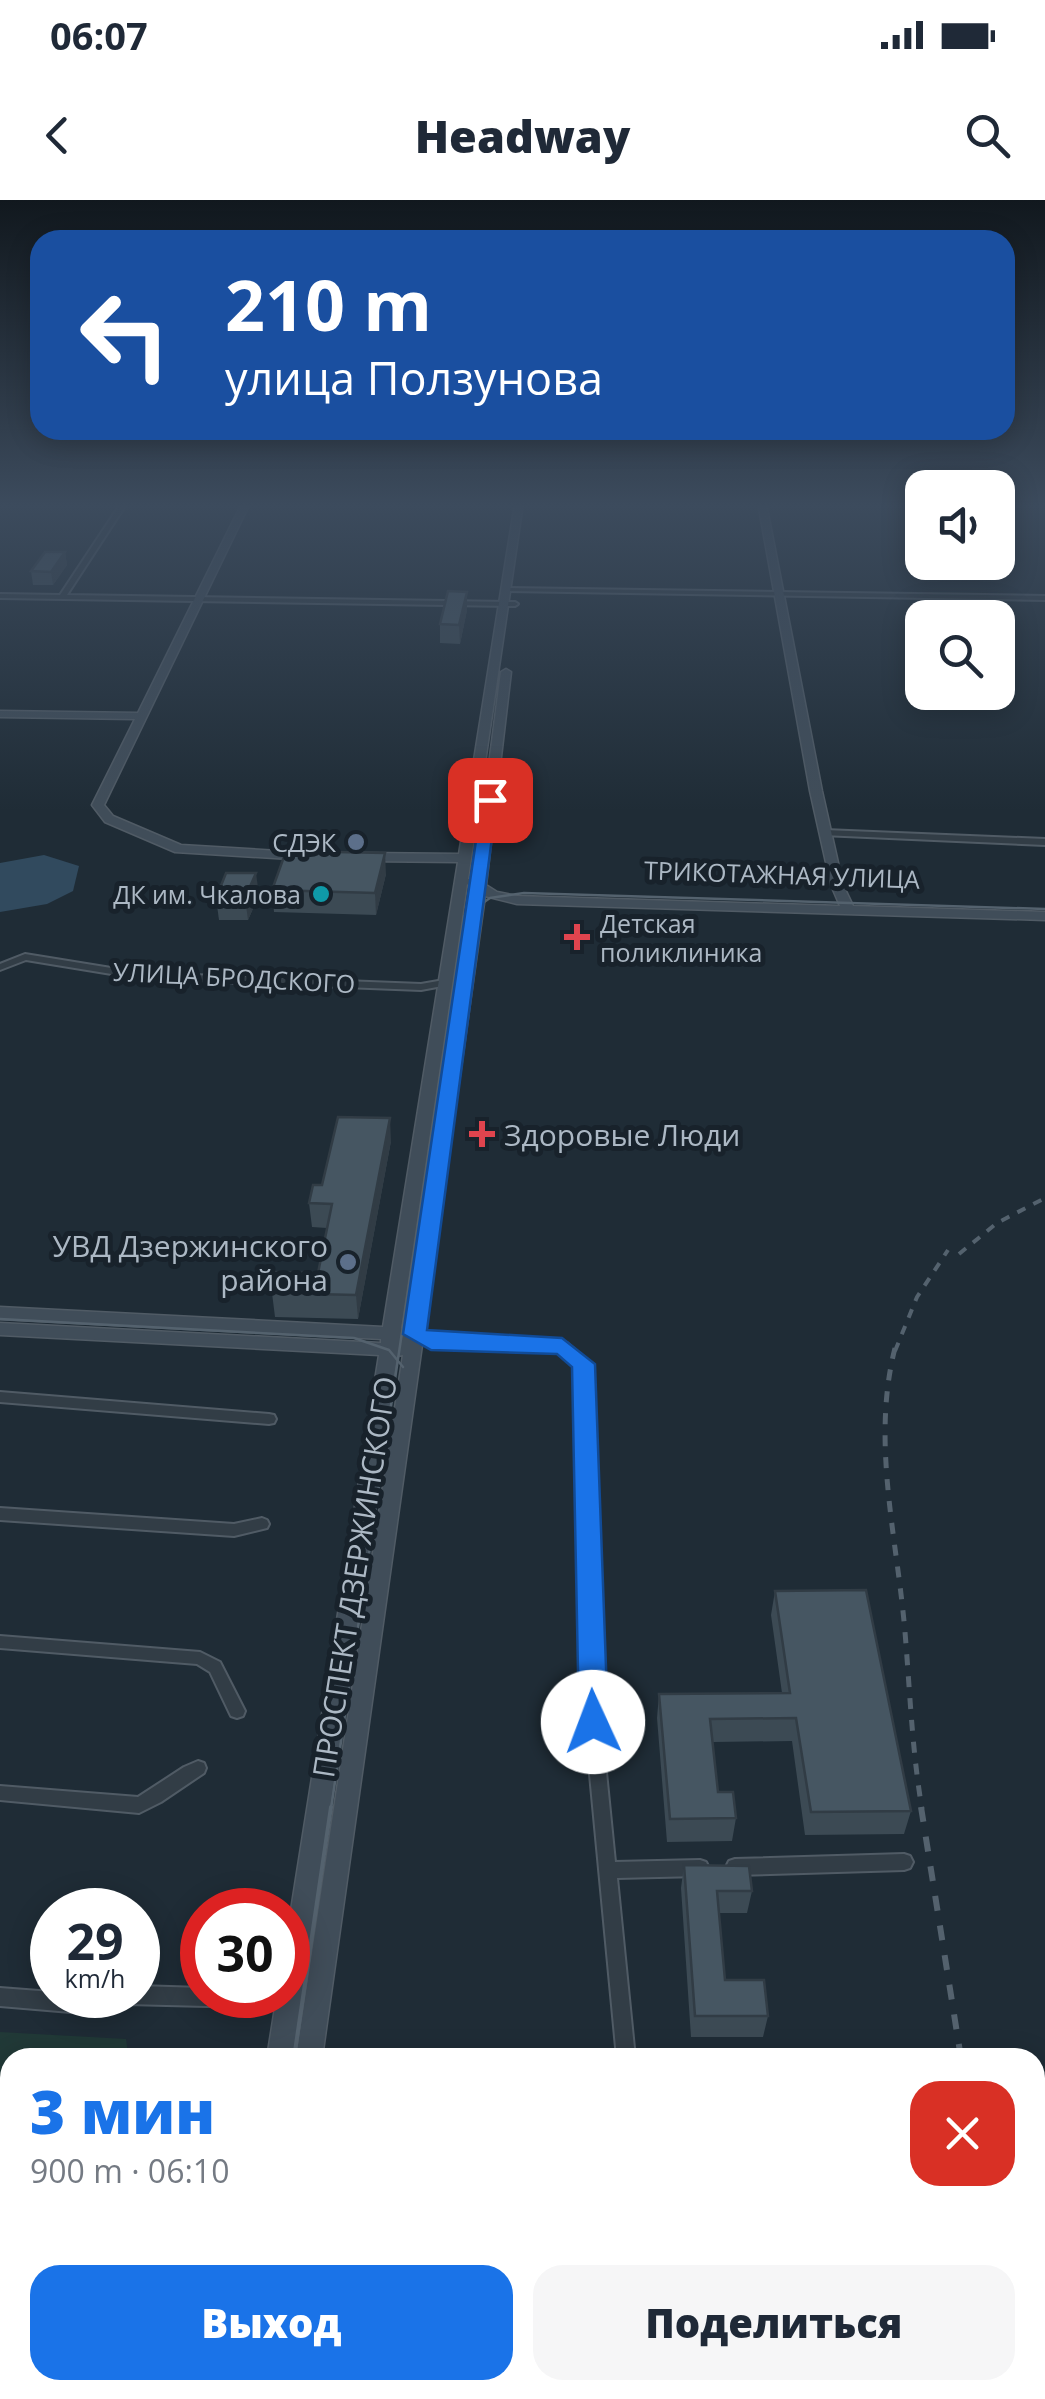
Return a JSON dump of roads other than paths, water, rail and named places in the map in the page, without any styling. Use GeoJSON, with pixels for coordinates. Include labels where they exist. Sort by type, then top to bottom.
{"type":"FeatureCollection","features":[{"type":"Feature","properties":{"kind":"main road"},"geometry":{"type":"LineString","coordinates":[[194,606],[98,805],[109,819],[180,850],[330,856]]}},
{"type":"Feature","properties":{"kind":"main road","name":"ПРОСПЕКТ ДЗЕРЖИНСКОГО"},"geometry":{"type":"LineString","coordinates":[[310,2048],[408,1342],[444,983],[509,606]]}},
{"type":"Feature","properties":{"kind":"main road","name":"ПРОСПЕКТ ДЗЕРЖИНСКОГО"},"geometry":{"type":"LineString","coordinates":[[309,1888],[408,1342],[483,894],[481,870],[509,606]]}},
{"type":"Feature","properties":{"kind":"main road"},"geometry":{"type":"LineString","coordinates":[[783,606],[825,833],[844,904]]}},
{"type":"Feature","properties":{"kind":"main road"},"geometry":{"type":"LineString","coordinates":[[0,714],[139,716]]}},
{"type":"Feature","properties":{"kind":"main road"},"geometry":{"type":"LineString","coordinates":[[348,856],[463,864],[483,894],[454,920]]}},
{"type":"Feature","properties":{"kind":"main road"},"geometry":{"type":"LineString","coordinates":[[481,870],[498,885],[517,894]]}},
{"type":"Feature","properties":{"kind":"main road","name":"ТРИКОТАЖНАЯ УЛИЦА"},"geometry":{"type":"LineString","coordinates":[[483,894],[844,904],[1045,916]]}},
{"type":"Feature","properties":{"kind":"main road"},"geometry":{"type":"LineString","coordinates":[[476,918],[517,894]]}},
{"type":"Feature","properties":{"kind":"main road","name":"ТРИКОТАЖНАЯ УЛИЦА"},"geometry":{"type":"LineString","coordinates":[[844,904],[1045,904]]}},
{"type":"Feature","properties":{"kind":"main road"},"geometry":{"type":"LineString","coordinates":[[0,1312],[408,1342]]}},
{"type":"Feature","properties":{"kind":"main road"},"geometry":{"type":"LineString","coordinates":[[0,1329],[354,1348],[408,1342]]}},
{"type":"Feature","properties":{"kind":"main road"},"geometry":{"type":"LineString","coordinates":[[310,1998],[317,1998]]}},
{"type":"Feature","properties":{"kind":"main road","name":"ПРОСПЕКТ ДЗЕРЖИНСКОГО"},"geometry":{"type":"LineString","coordinates":[[282,2048],[286,2018]]}},
{"type":"Feature","properties":{"kind":"street"},"geometry":{"type":"LineString","coordinates":[[825,833],[1045,842]]}},
{"type":"Feature","properties":{"kind":"street","name":"УЛИЦА БРОДСКОГО"},"geometry":{"type":"LineString","coordinates":[[0,967],[25,957],[142,976],[421,987],[444,983]]}},
{"type":"Feature","properties":{"kind":"street"},"geometry":{"type":"LineString","coordinates":[[408,1342],[562,1346],[584,1364],[593,1722],[625,2048]]}},
{"type":"Feature","properties":{"kind":"street"},"geometry":{"type":"LineString","coordinates":[[0,1397],[269,1419]]}},
{"type":"Feature","properties":{"kind":"street"},"geometry":{"type":"LineString","coordinates":[[0,1514],[234,1530],[262,1524]]}},
{"type":"Feature","properties":{"kind":"street"},"geometry":{"type":"LineString","coordinates":[[0,1642],[200,1658],[215,1667],[237,1711]]}},
{"type":"Feature","properties":{"kind":"street"},"geometry":{"type":"LineString","coordinates":[[0,1793],[139,1805],[156,1798],[178,1776],[198,1768]]}},
{"type":"Feature","properties":{"kind":"street"},"geometry":{"type":"LineString","coordinates":[[608,1870],[904,1862]]}},
{"type":"Feature","properties":{"kind":"street"},"geometry":{"type":"LineString","coordinates":[[0,1997],[30,2000]]}},
{"type":"Feature","properties":{"kind":"water"},"geometry":{"type":"Polygon","coordinates":[[[44,855],[79,866],[73,891],[47,904],[0,912],[0,863],[44,855]]]}},
{"type":"Feature","properties":{"kind":"tram line"},"geometry":{"type":"LineString","coordinates":[[398,1361],[464,916],[490,898],[524,893],[1045,909]]}},
{"type":"Feature","properties":{"kind":"tram line"},"geometry":{"type":"LineString","coordinates":[[0,1319],[354,1338],[389,1350],[398,1361]]}},
{"type":"Feature","properties":{"kind":"tram line"},"geometry":{"type":"LineString","coordinates":[[331,1809],[398,1361]]}},
{"type":"Feature","properties":{"kind":"tram line"},"geometry":{"type":"LineString","coordinates":[[398,1361],[403,1367]]}},
{"type":"Feature","properties":{"kind":"tram line"},"geometry":{"type":"LineString","coordinates":[[295,2048],[331,1807]]}},
{"type":"Feature","properties":{"kind":"railway"},"geometry":{"type":"LineString","coordinates":[[959,1254],[997,1223],[1045,1198]]}},
{"type":"Feature","properties":{"kind":"railway"},"geometry":{"type":"LineString","coordinates":[[895,1351],[917,1297],[948,1250]]}},
{"type":"Feature","properties":{"kind":"railway"},"geometry":{"type":"LineString","coordinates":[[895,1348],[885,1419],[888,1490],[922,1809]]}},
{"type":"Feature","properties":{"kind":"railway"},"geometry":{"type":"LineString","coordinates":[[921,1807],[959,2048]]}},
{"type":"Feature","properties":{"kind":"place","name":"СДЭК"},"geometry":{"type":"Point","coordinates":[356,842]}},
{"type":"Feature","properties":{"kind":"place","name":"ДК им. Чкалова"},"geometry":{"type":"Point","coordinates":[321,894]}},
{"type":"Feature","properties":{"kind":"place","name":"Детская поликлиника"},"geometry":{"type":"Point","coordinates":[577,937]}},
{"type":"Feature","properties":{"kind":"place","name":"Здоровые Люди"},"geometry":{"type":"Point","coordinates":[482,1134]}},
{"type":"Feature","properties":{"kind":"place","name":"УВД Дзержинского района"},"geometry":{"type":"Point","coordinates":[348,1262]}}]}
